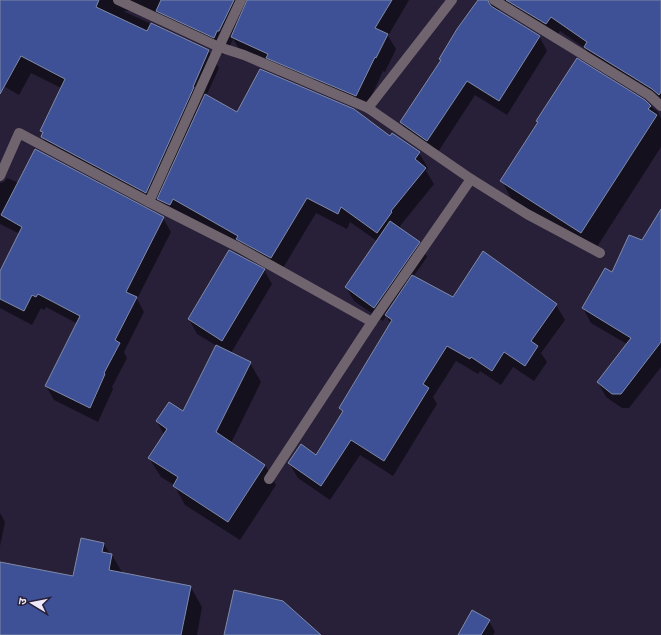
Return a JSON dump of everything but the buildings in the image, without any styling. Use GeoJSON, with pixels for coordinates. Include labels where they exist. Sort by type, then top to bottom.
{"type":"FeatureCollection","features":[{"type":"Feature","properties":{"kind":"street"},"geometry":{"type":"LineString","coordinates":[[118,0],[218,46],[368,108],[472,179],[528,214],[600,253]]}},
{"type":"Feature","properties":{"kind":"street"},"geometry":{"type":"LineString","coordinates":[[149,202],[218,46],[241,0]]}},
{"type":"Feature","properties":{"kind":"street"},"geometry":{"type":"LineString","coordinates":[[368,108],[452,0]]}},
{"type":"Feature","properties":{"kind":"street"},"geometry":{"type":"LineString","coordinates":[[494,0],[649,96],[661,106]]}},
{"type":"Feature","properties":{"kind":"street"},"geometry":{"type":"LineString","coordinates":[[0,176],[19,133],[238,247],[372,322]]}},
{"type":"Feature","properties":{"kind":"street"},"geometry":{"type":"LineString","coordinates":[[269,479],[372,322],[472,179]]}}]}
